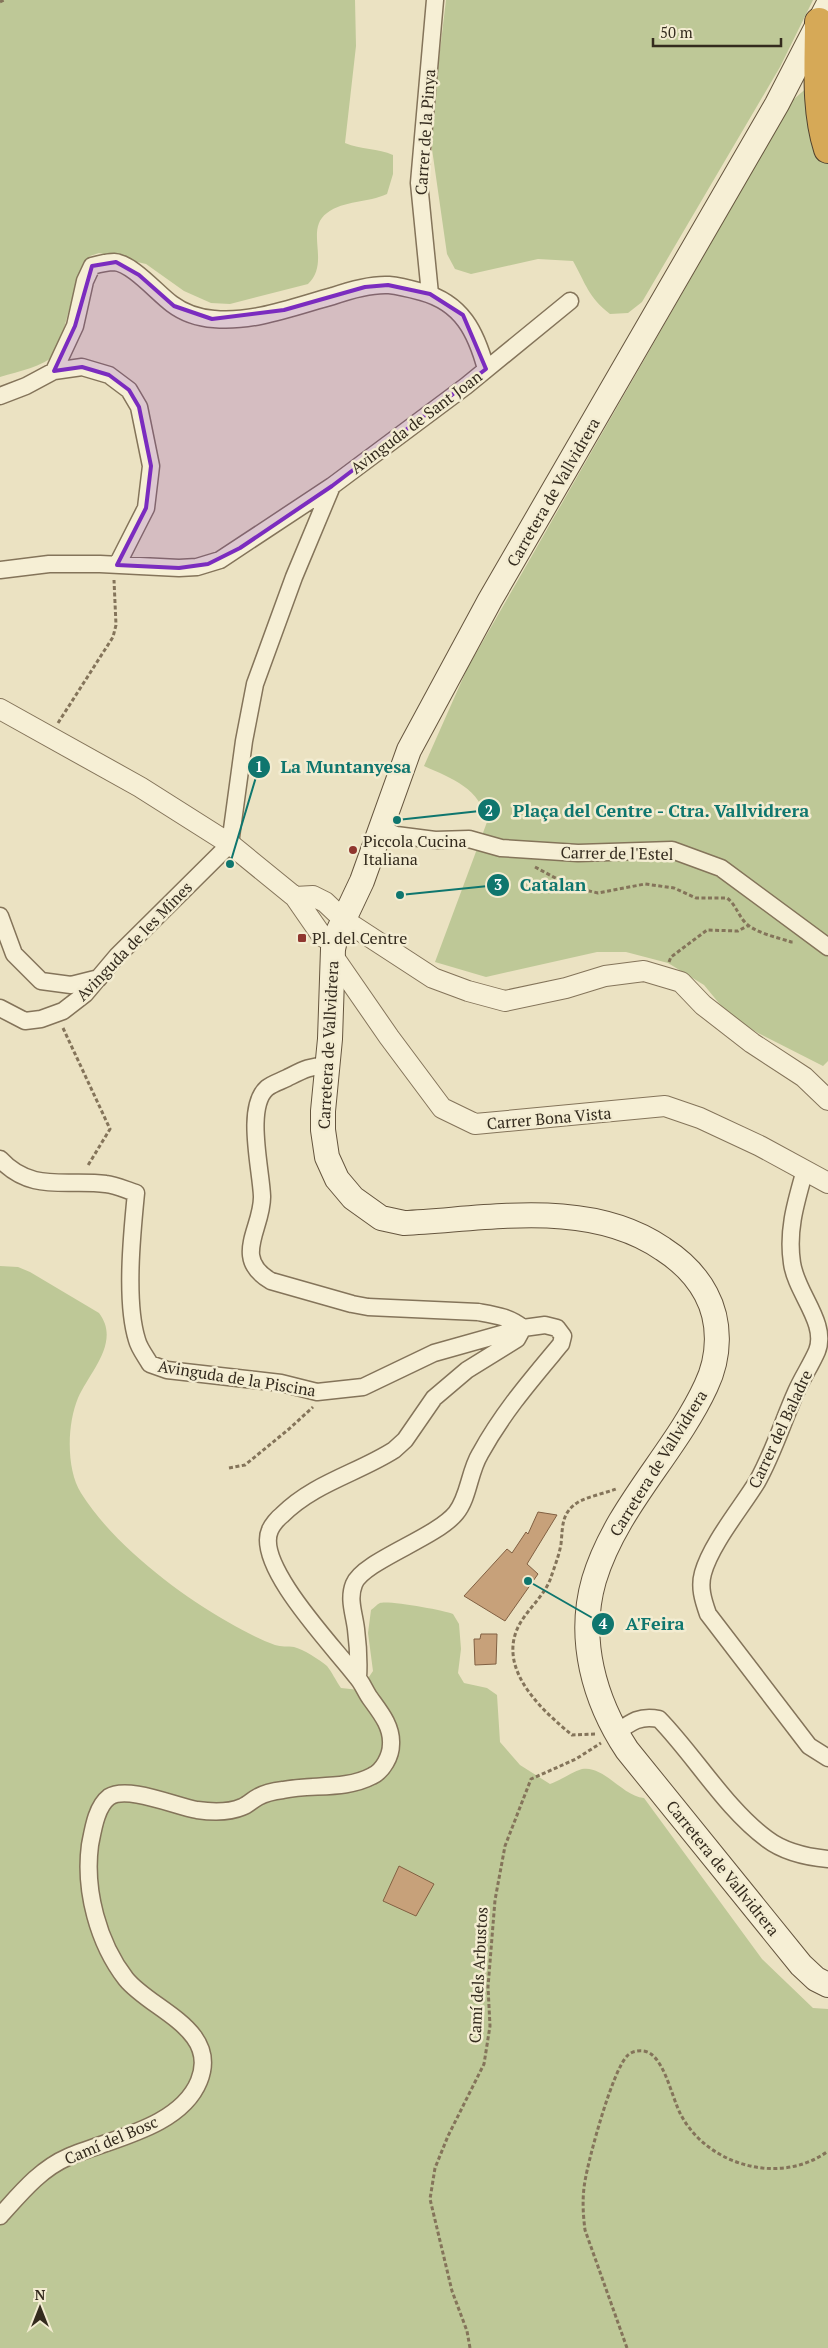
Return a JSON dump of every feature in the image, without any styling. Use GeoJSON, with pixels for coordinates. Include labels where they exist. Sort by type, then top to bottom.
{"type":"FeatureCollection","features":[{"type":"Feature","properties":{"kind":"highway"},"geometry":{"type":"LineString","coordinates":[[824,13],[821,116],[828,149]]}},
{"type":"Feature","properties":{"kind":"main road"},"geometry":{"type":"LineString","coordinates":[[777,104],[824,13]]}},
{"type":"Feature","properties":{"kind":"main road"},"geometry":{"type":"LineString","coordinates":[[777,104],[824,52]]}},
{"type":"Feature","properties":{"kind":"main road","name":"Carretera de Vallvidrera"},"geometry":{"type":"LineString","coordinates":[[777,104],[490,600],[409,750],[357,893],[344,920],[333,950],[330,1039],[323,1130],[331,1168],[353,1198],[381,1218],[404,1223],[569,1216],[606,1222],[636,1233],[660,1246],[682,1264],[702,1287],[710,1302],[716,1324],[718,1344],[715,1363],[698,1402],[621,1522],[604,1553],[594,1580],[589,1610],[588,1627],[592,1677],[616,1733],[801,1965],[816,1979],[828,1985]]}},
{"type":"Feature","properties":{"kind":"street","name":"Carrer de la Pinya"},"geometry":{"type":"LineString","coordinates":[[430,294],[418,182],[435,0]]}},
{"type":"Feature","properties":{"kind":"street","name":"Avinguda de Sant Joan"},"geometry":{"type":"LineString","coordinates":[[0,570],[49,564],[179,568],[220,560],[332,486],[486,369],[478,341],[463,315],[454,307],[430,294],[388,285],[366,287],[284,310],[229,320],[212,319],[196,317],[174,306],[139,275],[116,262],[92,266],[85,281],[75,326],[54,371]]}},
{"type":"Feature","properties":{"kind":"street"},"geometry":{"type":"LineString","coordinates":[[486,369],[570,301]]}},
{"type":"Feature","properties":{"kind":"street"},"geometry":{"type":"LineString","coordinates":[[0,396],[26,386],[54,371],[82,367],[109,375],[129,390],[139,407],[152,466],[146,508],[117,565]]}},
{"type":"Feature","properties":{"kind":"street"},"geometry":{"type":"LineString","coordinates":[[230,844],[244,741],[255,684],[294,577],[332,486]]}},
{"type":"Feature","properties":{"kind":"street","name":"Carrer Bona Vista"},"geometry":{"type":"LineString","coordinates":[[0,708],[187,816],[230,844],[295,897],[333,950],[389,1038],[442,1108],[475,1124],[665,1106],[700,1118],[743,1138],[828,1183]]}},
{"type":"Feature","properties":{"kind":"street","name":"Carrer de l'Estel"},"geometry":{"type":"LineString","coordinates":[[381,829],[396,835],[435,840],[469,839],[501,848],[514,849],[578,853],[672,850],[722,868],[822,943]]}},
{"type":"Feature","properties":{"kind":"street","name":"Avinguda de les Mines"},"geometry":{"type":"LineString","coordinates":[[0,1008],[25,1020],[42,1019],[63,1012],[85,994],[230,844]]}},
{"type":"Feature","properties":{"kind":"street"},"geometry":{"type":"LineString","coordinates":[[295,897],[314,896],[333,908],[344,920],[433,978],[468,992],[505,1001],[566,988],[605,976],[644,971],[680,982],[704,1005],[752,1043],[804,1077],[828,1100]]}},
{"type":"Feature","properties":{"kind":"street"},"geometry":{"type":"LineString","coordinates":[[0,916],[14,954],[41,981],[71,985],[99,978]]}},
{"type":"Feature","properties":{"kind":"street"},"geometry":{"type":"LineString","coordinates":[[327,1066],[314,1066],[298,1072],[267,1088],[259,1100],[256,1115],[262,1197],[251,1246],[251,1258],[255,1267],[261,1275],[271,1281],[352,1304],[478,1312],[499,1315],[516,1322],[523,1328]]}},
{"type":"Feature","properties":{"kind":"street","name":"Avinguda de la Piscina"},"geometry":{"type":"LineString","coordinates":[[0,1160],[10,1170],[41,1183],[107,1184],[136,1193],[131,1270],[133,1312],[137,1341],[150,1364],[167,1370],[280,1383],[317,1392],[329,1391],[363,1387],[434,1354],[523,1328],[545,1325],[557,1328],[563,1336],[561,1344],[500,1418],[478,1456],[471,1472],[463,1502],[456,1514],[442,1526],[380,1562],[355,1581],[351,1592],[351,1602],[356,1628],[358,1678]]}},
{"type":"Feature","properties":{"kind":"street","name":"Carrer del Baladre"},"geometry":{"type":"LineString","coordinates":[[804,1170],[792,1216],[789,1240],[792,1265],[798,1287],[815,1316],[820,1332],[818,1350],[797,1388],[758,1480],[713,1551],[703,1572],[701,1588],[708,1614],[809,1746],[828,1758]]}},
{"type":"Feature","properties":{"kind":"street","name":"Camí del Bosc"},"geometry":{"type":"LineString","coordinates":[[0,2216],[35,2178],[66,2158],[152,2126],[176,2110],[198,2085],[204,2069],[204,2056],[194,2038],[166,2010],[129,1983],[114,1963],[98,1924],[91,1898],[89,1871],[90,1848],[99,1809],[106,1799],[123,1792],[195,1809],[228,1811],[242,1807],[258,1797],[281,1790],[348,1784],[377,1774],[386,1762],[392,1745],[387,1724],[358,1678],[301,1607],[272,1564],[268,1546],[270,1530],[291,1507],[309,1493],[394,1450],[405,1440],[434,1398],[467,1370],[517,1339],[523,1328]]}},
{"type":"Feature","properties":{"kind":"street"},"geometry":{"type":"LineString","coordinates":[[616,1733],[633,1720],[648,1717],[659,1719],[753,1828],[780,1847],[797,1854],[828,1859]]}},
{"type":"Feature","properties":{"kind":"path"},"geometry":{"type":"LineString","coordinates":[[0,2],[4,0]]}},
{"type":"Feature","properties":{"kind":"path"},"geometry":{"type":"LineString","coordinates":[[49,736],[113,637],[116,625],[114,580],[117,565]]}},
{"type":"Feature","properties":{"kind":"path"},"geometry":{"type":"LineString","coordinates":[[514,849],[528,864],[572,887],[598,893],[645,884],[674,888],[696,898],[727,898],[735,904],[744,921],[760,931],[791,942],[822,943]]}},
{"type":"Feature","properties":{"kind":"path"},"geometry":{"type":"LineString","coordinates":[[664,976],[670,957],[707,930],[738,931],[749,925]]}},
{"type":"Feature","properties":{"kind":"path"},"geometry":{"type":"LineString","coordinates":[[56,1014],[110,1129],[76,1184]]}},
{"type":"Feature","properties":{"kind":"path"},"geometry":{"type":"LineString","coordinates":[[229,1468],[245,1465],[289,1429],[329,1391]]}},
{"type":"Feature","properties":{"kind":"path"},"geometry":{"type":"LineString","coordinates":[[616,1733],[572,1735],[548,1715],[524,1687],[514,1658],[515,1635],[549,1583],[561,1543],[561,1526],[568,1511],[580,1501],[649,1479]]}},
{"type":"Feature","properties":{"kind":"path","name":"Camí dels Arbustos"},"geometry":{"type":"LineString","coordinates":[[470,2348],[467,2331],[452,2291],[430,2199],[435,2168],[448,2136],[484,2064],[490,2026],[488,1987],[494,1900],[505,1846],[531,1779],[576,1760],[616,1733]]}},
{"type":"Feature","properties":{"kind":"path"},"geometry":{"type":"LineString","coordinates":[[627,2348],[585,2230],[582,2211],[585,2182],[591,2154],[618,2068],[628,2054],[638,2051],[650,2053],[659,2062],[681,2116],[709,2147],[736,2162],[777,2171],[800,2166],[818,2159],[828,2151]]}},
{"type":"Feature","properties":{"kind":"highlighted area"},"geometry":{"type":"Polygon","coordinates":[[[116,262],[139,275],[174,306],[212,319],[284,310],[365,287],[388,285],[430,294],[463,315],[483,358],[486,369],[481,374],[332,486],[240,548],[208,564],[179,568],[117,565],[146,508],[151,466],[139,407],[129,390],[109,375],[82,367],[54,371],[75,326],[92,266],[116,262]]]}},
{"type":"Feature","properties":{"kind":"green space"},"geometry":{"type":"Polygon","coordinates":[[[0,0],[355,0],[356,46],[345,143],[393,155],[393,174],[387,194],[341,206],[327,213],[321,220],[318,228],[317,266],[308,284],[230,304],[211,303],[184,291],[146,264],[99,253],[90,256],[79,273],[57,354],[23,371],[0,377],[0,0]]]}},
{"type":"Feature","properties":{"kind":"green space"},"geometry":{"type":"Polygon","coordinates":[[[446,0],[813,0],[780,67],[642,302],[628,313],[610,314],[592,296],[573,261],[538,259],[471,274],[455,269],[447,254],[430,135],[446,0]]]}},
{"type":"Feature","properties":{"kind":"green space"},"geometry":{"type":"Polygon","coordinates":[[[828,69],[828,1061],[823,1066],[758,1033],[728,1014],[704,985],[668,963],[626,952],[597,952],[486,977],[435,962],[487,822],[483,810],[472,793],[455,780],[424,766],[467,669],[793,100],[828,69]]]}},
{"type":"Feature","properties":{"kind":"green space"},"geometry":{"type":"Polygon","coordinates":[[[0,1266],[18,1267],[30,1272],[99,1313],[105,1324],[107,1335],[105,1346],[74,1409],[70,1433],[71,1459],[76,1483],[81,1493],[94,1512],[128,1548],[167,1582],[228,1622],[269,1643],[277,1646],[298,1648],[307,1652],[327,1666],[341,1688],[360,1690],[373,1671],[368,1633],[371,1610],[378,1604],[385,1602],[404,1604],[453,1614],[459,1624],[461,1649],[458,1673],[464,1683],[487,1688],[497,1695],[500,1742],[520,1765],[550,1784],[578,1770],[590,1769],[605,1776],[628,1792],[644,1798],[762,1959],[813,2008],[828,2009],[828,2348],[0,2348],[0,1266]]]}},
{"type":"Feature","properties":{"kind":"building"},"geometry":{"type":"Polygon","coordinates":[[[538,1512],[557,1515],[527,1564],[538,1574],[505,1621],[464,1596],[507,1549],[512,1553],[526,1532],[528,1534],[538,1512]]]}},
{"type":"Feature","properties":{"kind":"building"},"geometry":{"type":"Polygon","coordinates":[[[481,1634],[497,1634],[496,1664],[475,1665],[474,1639],[480,1639],[481,1634]]]}},
{"type":"Feature","properties":{"kind":"building"},"geometry":{"type":"Polygon","coordinates":[[[399,1866],[434,1884],[416,1916],[383,1901],[399,1866]]]}},
{"type":"Feature","properties":{"kind":"place","name":"Plaça del Centre - Ctra. Vallvidrera"},"geometry":{"type":"Point","coordinates":[397,820]}},
{"type":"Feature","properties":{"kind":"place","name":"Piccola Cucina Italiana"},"geometry":{"type":"Point","coordinates":[353,850]}},
{"type":"Feature","properties":{"kind":"place","name":"La Muntanyesa"},"geometry":{"type":"Point","coordinates":[230,864]}},
{"type":"Feature","properties":{"kind":"place","name":"Catalan"},"geometry":{"type":"Point","coordinates":[400,895]}},
{"type":"Feature","properties":{"kind":"place","name":"Pl. del Centre"},"geometry":{"type":"Point","coordinates":[302,938]}},
{"type":"Feature","properties":{"kind":"place","name":"A'Feira"},"geometry":{"type":"Point","coordinates":[528,1581]}}]}
